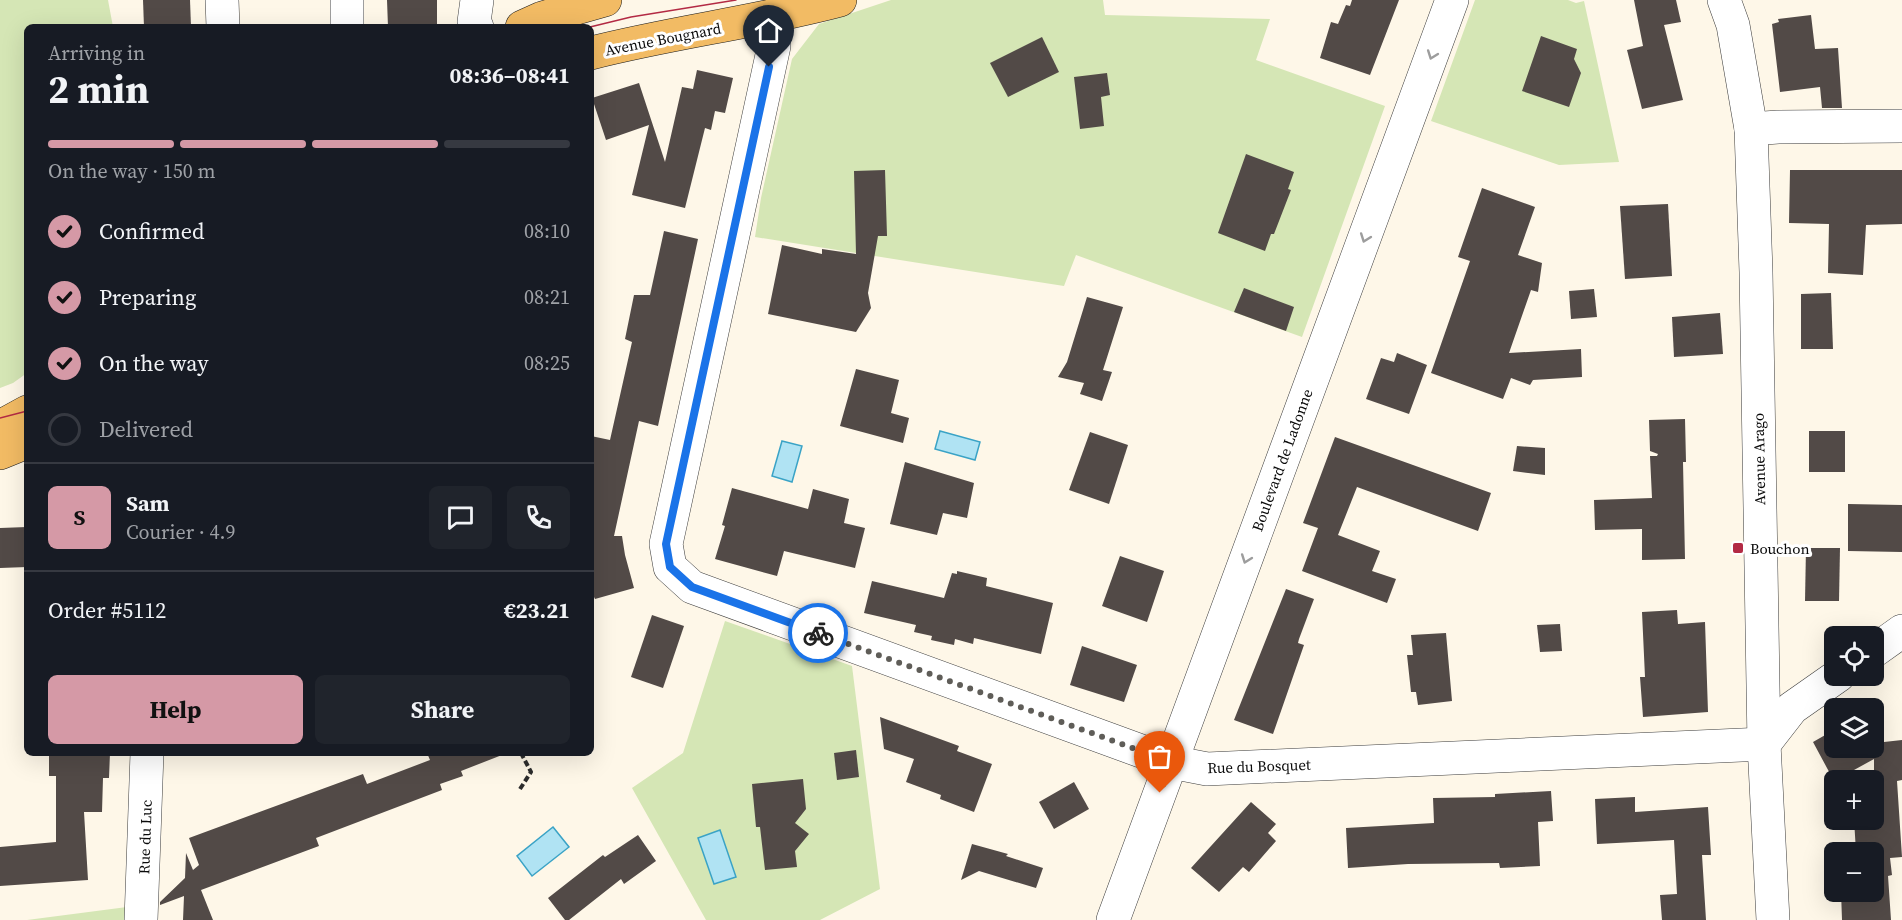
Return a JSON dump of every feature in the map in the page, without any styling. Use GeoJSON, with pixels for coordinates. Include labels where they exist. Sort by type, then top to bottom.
{"type":"FeatureCollection","features":[{"type":"Feature","properties":{"kind":"main road"},"geometry":{"type":"LineString","coordinates":[[529,24],[605,0]]}},
{"type":"Feature","properties":{"kind":"main road","name":"Avenue Bougnard"},"geometry":{"type":"LineString","coordinates":[[594,52],[631,43],[768,18],[840,0]]}},
{"type":"Feature","properties":{"kind":"main road"},"geometry":{"type":"LineString","coordinates":[[0,427],[24,414]]}},
{"type":"Feature","properties":{"kind":"main road"},"geometry":{"type":"LineString","coordinates":[[0,453],[24,443]]}},
{"type":"Feature","properties":{"kind":"street"},"geometry":{"type":"LineString","coordinates":[[222,0],[223,24]]}},
{"type":"Feature","properties":{"kind":"street"},"geometry":{"type":"LineString","coordinates":[[347,0],[347,24]]}},
{"type":"Feature","properties":{"kind":"street"},"geometry":{"type":"LineString","coordinates":[[475,24],[477,0]]}},
{"type":"Feature","properties":{"kind":"street","name":"Boulevard de Ladonne"},"geometry":{"type":"LineString","coordinates":[[1113,920],[1452,0]]}},
{"type":"Feature","properties":{"kind":"street","name":"Avenue Arago"},"geometry":{"type":"LineString","coordinates":[[1724,0],[1733,25],[1751,129],[1756,272],[1764,744],[1773,920]]}},
{"type":"Feature","properties":{"kind":"street","name":"Rue du Bosquet"},"geometry":{"type":"LineString","coordinates":[[768,18],[774,46],[666,544],[670,567],[692,587],[1171,762],[1207,769],[1764,744]]}},
{"type":"Feature","properties":{"kind":"street"},"geometry":{"type":"LineString","coordinates":[[1751,129],[1778,126],[1902,126]]}},
{"type":"Feature","properties":{"kind":"street"},"geometry":{"type":"LineString","coordinates":[[1884,644],[1902,631]]}},
{"type":"Feature","properties":{"kind":"street"},"geometry":{"type":"LineString","coordinates":[[1764,744],[1792,708],[1824,686]]}},
{"type":"Feature","properties":{"kind":"street","name":"Rue du Luc"},"geometry":{"type":"LineString","coordinates":[[141,920],[147,756]]}},
{"type":"Feature","properties":{"kind":"path"},"geometry":{"type":"LineString","coordinates":[[520,789],[531,772],[523,756]]}},
{"type":"Feature","properties":{"kind":"green space"},"geometry":{"type":"Polygon","coordinates":[[[0,0],[108,0],[112,24],[24,24],[24,375],[0,388],[0,0]]]}},
{"type":"Feature","properties":{"kind":"green space"},"geometry":{"type":"Polygon","coordinates":[[[891,0],[1103,0],[1105,15],[1270,19],[1256,60],[1385,106],[1302,337],[1076,255],[1064,286],[755,237],[761,198],[792,59],[819,24],[891,0]]]}},
{"type":"Feature","properties":{"kind":"green space"},"geometry":{"type":"Polygon","coordinates":[[[1475,0],[1568,0],[1576,3],[1584,1],[1619,162],[1559,165],[1431,121],[1475,0]]]}},
{"type":"Feature","properties":{"kind":"green space"},"geometry":{"type":"Polygon","coordinates":[[[725,621],[852,666],[880,889],[820,920],[706,920],[632,788],[683,753],[725,621]]]}},
{"type":"Feature","properties":{"kind":"green space"},"geometry":{"type":"Polygon","coordinates":[[[127,907],[126,920],[27,920],[127,907]]]}},
{"type":"Feature","properties":{"kind":"water"},"geometry":{"type":"Polygon","coordinates":[[[940,431],[980,442],[975,460],[935,449],[940,431]]]}},
{"type":"Feature","properties":{"kind":"water"},"geometry":{"type":"Polygon","coordinates":[[[782,441],[802,446],[792,482],[772,476],[782,441]]]}},
{"type":"Feature","properties":{"kind":"water"},"geometry":{"type":"Polygon","coordinates":[[[553,827],[569,847],[532,876],[517,856],[553,827]]]}},
{"type":"Feature","properties":{"kind":"water"},"geometry":{"type":"Polygon","coordinates":[[[720,830],[736,877],[714,884],[698,838],[720,830]]]}},
{"type":"Feature","properties":{"kind":"building"},"geometry":{"type":"Polygon","coordinates":[[[143,0],[190,0],[191,24],[144,24],[143,0]]]}},
{"type":"Feature","properties":{"kind":"building"},"geometry":{"type":"Polygon","coordinates":[[[387,0],[437,0],[437,24],[388,24],[387,0]]]}},
{"type":"Feature","properties":{"kind":"building"},"geometry":{"type":"Polygon","coordinates":[[[1352,0],[1399,0],[1370,75],[1320,58],[1331,22],[1338,24],[1346,5],[1350,6],[1352,0]]]}},
{"type":"Feature","properties":{"kind":"building"},"geometry":{"type":"Polygon","coordinates":[[[1634,0],[1676,0],[1681,22],[1664,25],[1683,100],[1642,109],[1627,50],[1643,46],[1634,0]]]}},
{"type":"Feature","properties":{"kind":"building"},"geometry":{"type":"Polygon","coordinates":[[[1811,15],[1815,49],[1838,48],[1842,108],[1822,108],[1820,87],[1780,92],[1772,24],[1779,22],[1778,19],[1811,15]]]}},
{"type":"Feature","properties":{"kind":"building"},"geometry":{"type":"Polygon","coordinates":[[[1541,36],[1577,49],[1574,59],[1581,73],[1569,107],[1522,91],[1541,36]]]}},
{"type":"Feature","properties":{"kind":"building"},"geometry":{"type":"Polygon","coordinates":[[[1042,37],[1059,72],[1008,97],[990,63],[1042,37]]]}},
{"type":"Feature","properties":{"kind":"building"},"geometry":{"type":"Polygon","coordinates":[[[697,70],[733,78],[725,113],[715,111],[711,130],[705,128],[685,208],[632,195],[649,125],[606,140],[594,97],[639,83],[665,162],[682,87],[693,89],[697,70]]]}},
{"type":"Feature","properties":{"kind":"building"},"geometry":{"type":"Polygon","coordinates":[[[1107,73],[1110,95],[1101,97],[1104,126],[1080,129],[1074,77],[1107,73]]]}},
{"type":"Feature","properties":{"kind":"building"},"geometry":{"type":"Polygon","coordinates":[[[1246,154],[1294,172],[1288,189],[1291,190],[1265,251],[1218,233],[1246,154]]]}},
{"type":"Feature","properties":{"kind":"building"},"geometry":{"type":"Polygon","coordinates":[[[885,170],[887,236],[878,236],[868,293],[871,308],[856,332],[768,314],[782,245],[822,254],[822,249],[856,254],[854,171],[885,170]]]}},
{"type":"Feature","properties":{"kind":"building"},"geometry":{"type":"Polygon","coordinates":[[[1790,170],[1902,170],[1902,224],[1866,225],[1863,275],[1828,273],[1829,224],[1789,223],[1790,170]]]}},
{"type":"Feature","properties":{"kind":"building"},"geometry":{"type":"Polygon","coordinates":[[[1482,188],[1535,207],[1518,255],[1542,263],[1538,292],[1531,290],[1509,353],[1581,349],[1582,377],[1533,380],[1530,385],[1511,378],[1503,399],[1431,373],[1470,261],[1458,257],[1482,188]]]}},
{"type":"Feature","properties":{"kind":"building"},"geometry":{"type":"Polygon","coordinates":[[[1668,204],[1672,276],[1625,279],[1620,206],[1668,204]]]}},
{"type":"Feature","properties":{"kind":"building"},"geometry":{"type":"Polygon","coordinates":[[[664,231],[698,239],[658,426],[639,421],[614,536],[622,536],[634,588],[595,599],[594,437],[610,440],[632,342],[625,339],[634,295],[650,295],[664,231]]]}},
{"type":"Feature","properties":{"kind":"building"},"geometry":{"type":"Polygon","coordinates":[[[1244,288],[1294,307],[1286,331],[1234,312],[1244,288]]]}},
{"type":"Feature","properties":{"kind":"building"},"geometry":{"type":"Polygon","coordinates":[[[1594,289],[1597,317],[1571,319],[1569,291],[1594,289]]]}},
{"type":"Feature","properties":{"kind":"building"},"geometry":{"type":"Polygon","coordinates":[[[1831,293],[1833,349],[1801,349],[1801,294],[1831,293]]]}},
{"type":"Feature","properties":{"kind":"building"},"geometry":{"type":"Polygon","coordinates":[[[1087,297],[1123,307],[1103,370],[1112,372],[1102,401],[1080,394],[1084,383],[1058,377],[1067,362],[1087,297]]]}},
{"type":"Feature","properties":{"kind":"building"},"geometry":{"type":"Polygon","coordinates":[[[1720,313],[1723,354],[1674,357],[1672,317],[1720,313]]]}},
{"type":"Feature","properties":{"kind":"building"},"geometry":{"type":"Polygon","coordinates":[[[1397,353],[1427,365],[1409,414],[1366,399],[1381,358],[1394,362],[1397,353]]]}},
{"type":"Feature","properties":{"kind":"building"},"geometry":{"type":"Polygon","coordinates":[[[856,369],[899,380],[891,413],[909,418],[903,443],[840,426],[856,369]]]}},
{"type":"Feature","properties":{"kind":"building"},"geometry":{"type":"Polygon","coordinates":[[[1685,419],[1686,462],[1683,462],[1685,559],[1642,560],[1642,529],[1595,530],[1594,500],[1652,498],[1650,456],[1658,454],[1650,451],[1649,420],[1685,419]]]}},
{"type":"Feature","properties":{"kind":"building"},"geometry":{"type":"Polygon","coordinates":[[[1809,431],[1845,431],[1845,472],[1809,472],[1809,431]]]}},
{"type":"Feature","properties":{"kind":"building"},"geometry":{"type":"Polygon","coordinates":[[[1090,432],[1128,445],[1109,504],[1069,490],[1090,432]]]}},
{"type":"Feature","properties":{"kind":"building"},"geometry":{"type":"Polygon","coordinates":[[[1335,437],[1491,493],[1478,531],[1357,487],[1338,535],[1380,551],[1372,571],[1396,579],[1387,603],[1302,571],[1318,528],[1303,523],[1335,437]]]}},
{"type":"Feature","properties":{"kind":"building"},"geometry":{"type":"Polygon","coordinates":[[[1517,446],[1545,448],[1545,475],[1513,471],[1517,446]]]}},
{"type":"Feature","properties":{"kind":"building"},"geometry":{"type":"Polygon","coordinates":[[[905,462],[974,483],[967,518],[943,513],[937,535],[890,524],[905,462]]]}},
{"type":"Feature","properties":{"kind":"building"},"geometry":{"type":"Polygon","coordinates":[[[732,488],[808,509],[813,489],[849,499],[844,523],[865,528],[855,568],[784,551],[777,576],[715,559],[725,526],[722,525],[732,488]]]}},
{"type":"Feature","properties":{"kind":"building"},"geometry":{"type":"Polygon","coordinates":[[[1848,504],[1902,505],[1902,552],[1848,551],[1848,504]]]}},
{"type":"Feature","properties":{"kind":"building"},"geometry":{"type":"Polygon","coordinates":[[[24,527],[24,567],[0,568],[0,528],[24,527]]]}},
{"type":"Feature","properties":{"kind":"building"},"geometry":{"type":"Polygon","coordinates":[[[1806,548],[1840,548],[1839,601],[1805,601],[1806,548]]]}},
{"type":"Feature","properties":{"kind":"building"},"geometry":{"type":"Polygon","coordinates":[[[1120,556],[1164,571],[1147,622],[1102,606],[1120,556]]]}},
{"type":"Feature","properties":{"kind":"building"},"geometry":{"type":"Polygon","coordinates":[[[957,571],[987,578],[986,586],[1053,603],[1041,654],[974,638],[973,644],[955,639],[954,645],[931,640],[932,636],[914,632],[916,625],[864,613],[872,581],[944,598],[952,573],[957,574],[957,571]]]}},
{"type":"Feature","properties":{"kind":"building"},"geometry":{"type":"Polygon","coordinates":[[[1286,589],[1314,599],[1298,643],[1304,645],[1273,734],[1234,720],[1286,589]]]}},
{"type":"Feature","properties":{"kind":"building"},"geometry":{"type":"Polygon","coordinates":[[[1677,610],[1678,624],[1705,622],[1708,712],[1643,717],[1640,677],[1645,677],[1642,612],[1677,610]]]}},
{"type":"Feature","properties":{"kind":"building"},"geometry":{"type":"Polygon","coordinates":[[[652,615],[684,626],[663,688],[631,677],[652,615]]]}},
{"type":"Feature","properties":{"kind":"building"},"geometry":{"type":"Polygon","coordinates":[[[1560,624],[1562,651],[1540,652],[1537,625],[1560,624]]]}},
{"type":"Feature","properties":{"kind":"building"},"geometry":{"type":"Polygon","coordinates":[[[1446,633],[1452,701],[1418,705],[1416,692],[1411,692],[1407,655],[1413,655],[1411,635],[1446,633]]]}},
{"type":"Feature","properties":{"kind":"building"},"geometry":{"type":"Polygon","coordinates":[[[1082,646],[1137,665],[1124,702],[1070,685],[1082,646]]]}},
{"type":"Feature","properties":{"kind":"building"},"geometry":{"type":"Polygon","coordinates":[[[880,717],[959,746],[957,751],[992,764],[974,812],[940,799],[941,795],[906,782],[914,759],[884,749],[880,717]]]}},
{"type":"Feature","properties":{"kind":"building"},"geometry":{"type":"Polygon","coordinates":[[[1824,736],[1824,758],[1884,758],[1884,742],[1902,740],[1902,780],[1897,781],[1902,857],[1890,858],[1892,875],[1888,876],[1891,920],[1842,920],[1841,902],[1884,902],[1884,842],[1855,842],[1855,830],[1884,830],[1884,770],[1874,770],[1874,759],[1854,770],[1828,770],[1813,742],[1824,736]]]}},
{"type":"Feature","properties":{"kind":"building"},"geometry":{"type":"Polygon","coordinates":[[[856,750],[859,777],[837,780],[834,753],[856,750]]]}},
{"type":"Feature","properties":{"kind":"building"},"geometry":{"type":"Polygon","coordinates":[[[49,756],[110,756],[109,778],[103,778],[102,812],[84,812],[88,880],[0,886],[0,847],[56,842],[56,776],[49,776],[49,756]]]}},
{"type":"Feature","properties":{"kind":"building"},"geometry":{"type":"Polygon","coordinates":[[[428,756],[499,756],[461,771],[463,776],[440,784],[442,790],[316,838],[319,846],[201,890],[213,920],[183,920],[184,896],[160,905],[160,902],[185,878],[186,853],[193,870],[199,865],[189,838],[363,774],[367,784],[430,760],[428,756]]]}},
{"type":"Feature","properties":{"kind":"building"},"geometry":{"type":"Polygon","coordinates":[[[803,779],[806,809],[795,823],[809,834],[795,851],[797,867],[765,870],[760,827],[756,827],[752,784],[803,779]]]}},
{"type":"Feature","properties":{"kind":"building"},"geometry":{"type":"Polygon","coordinates":[[[1074,782],[1089,809],[1054,829],[1039,802],[1074,782]]]}},
{"type":"Feature","properties":{"kind":"building"},"geometry":{"type":"Polygon","coordinates":[[[1551,791],[1553,821],[1538,822],[1540,866],[1500,868],[1499,863],[1408,864],[1348,868],[1346,828],[1434,823],[1433,798],[1495,797],[1495,794],[1551,791]]]}},
{"type":"Feature","properties":{"kind":"building"},"geometry":{"type":"Polygon","coordinates":[[[1635,797],[1635,812],[1708,807],[1711,855],[1702,855],[1706,920],[1662,920],[1660,895],[1677,894],[1674,840],[1597,844],[1595,799],[1635,797]]]}},
{"type":"Feature","properties":{"kind":"building"},"geometry":{"type":"Polygon","coordinates":[[[1251,802],[1276,824],[1268,833],[1276,841],[1249,872],[1243,867],[1219,892],[1191,868],[1251,802]]]}},
{"type":"Feature","properties":{"kind":"building"},"geometry":{"type":"Polygon","coordinates":[[[638,835],[656,861],[624,884],[621,879],[569,920],[565,920],[548,898],[603,855],[605,857],[638,835]]]}},
{"type":"Feature","properties":{"kind":"building"},"geometry":{"type":"Polygon","coordinates":[[[972,844],[1008,854],[1006,856],[1043,868],[1036,888],[979,871],[961,880],[972,844]]]}},
{"type":"Feature","properties":{"kind":"tram line"},"geometry":{"type":"LineString","coordinates":[[594,26],[631,17],[736,0]]}},
{"type":"Feature","properties":{"kind":"tram line"},"geometry":{"type":"LineString","coordinates":[[0,418],[24,412]]}},
{"type":"Feature","properties":{"kind":"way so far"},"geometry":{"type":"LineString","coordinates":[[818,633],[1171,762],[1160,793]]}},
{"type":"Feature","properties":{"kind":"place","name":"Bouchon"},"geometry":{"type":"Point","coordinates":[1738,548]}},
{"type":"Feature","properties":{"kind":"route"},"geometry":{"type":"LineString","coordinates":[[769,67],[666,544],[670,567],[692,587],[818,633]]}}]}
